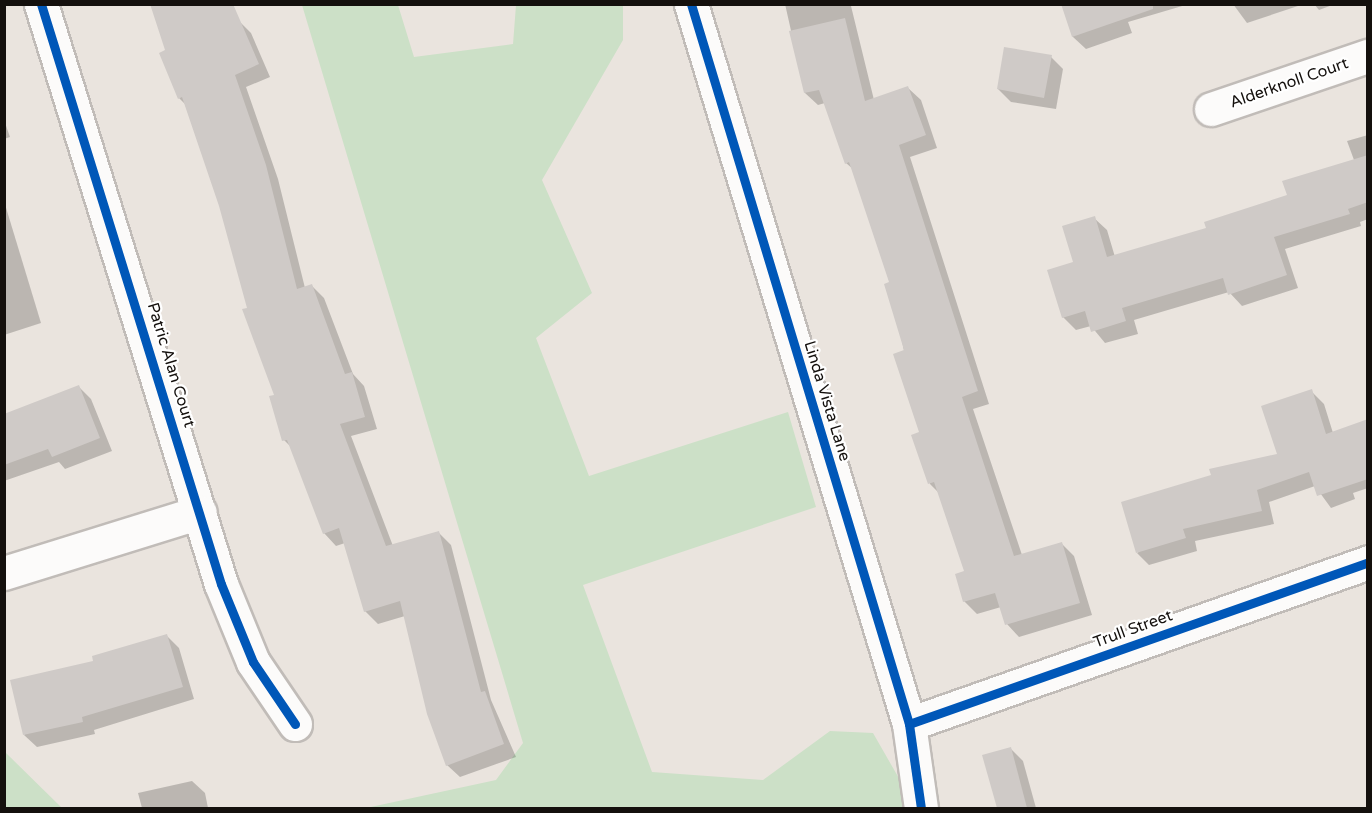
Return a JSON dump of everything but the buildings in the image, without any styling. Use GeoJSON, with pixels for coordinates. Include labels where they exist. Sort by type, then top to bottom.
{"type":"FeatureCollection","features":[{"type":"Feature","properties":{"kind":"street","name":"Patric Alan Court"},"geometry":{"type":"LineString","coordinates":[[41,4],[221,584],[253,662],[295,724]]}},
{"type":"Feature","properties":{"kind":"street","name":"Linda Vista Lane"},"geometry":{"type":"LineString","coordinates":[[691,4],[909,724],[921,808]]}},
{"type":"Feature","properties":{"kind":"street","name":"Alderknoll Court"},"geometry":{"type":"LineString","coordinates":[[1210,110],[1368,56]]}},
{"type":"Feature","properties":{"kind":"street"},"geometry":{"type":"LineString","coordinates":[[4,573],[200,512]]}},
{"type":"Feature","properties":{"kind":"street","name":"Trull Street"},"geometry":{"type":"LineString","coordinates":[[909,724],[1368,562]]}},
{"type":"Feature","properties":{"kind":"green space"},"geometry":{"type":"Polygon","coordinates":[[[302,5],[398,5],[414,57],[513,44],[516,5],[623,5],[623,40],[542,180],[592,293],[536,338],[589,476],[788,412],[816,507],[583,585],[652,772],[763,780],[830,731],[873,733],[916,808],[366,808],[496,780],[523,743],[302,5]]]}},
{"type":"Feature","properties":{"kind":"green space"},"geometry":{"type":"Polygon","coordinates":[[[5,752],[62,808],[5,808],[5,752]]]}},
{"type":"Feature","properties":{"kind":"cycle path"},"geometry":{"type":"LineString","coordinates":[[41,4],[221,584],[253,662],[295,724]]}},
{"type":"Feature","properties":{"kind":"cycle path"},"geometry":{"type":"LineString","coordinates":[[691,4],[909,724],[921,808]]}},
{"type":"Feature","properties":{"kind":"cycle path"},"geometry":{"type":"LineString","coordinates":[[909,724],[1368,562]]}}]}
